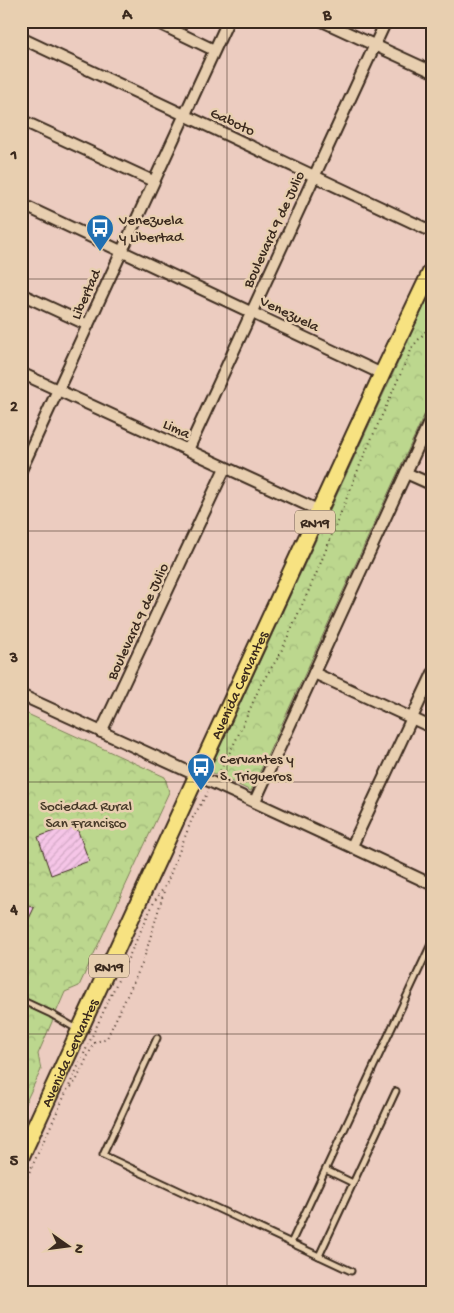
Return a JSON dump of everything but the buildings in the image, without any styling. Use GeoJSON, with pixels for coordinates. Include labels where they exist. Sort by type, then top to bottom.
{"type":"FeatureCollection","features":[{"type":"Feature","properties":{"kind":"main road","name":"Avenida Cervantes"},"geometry":{"type":"LineString","coordinates":[[21,1156],[433,267]]}},
{"type":"Feature","properties":{"kind":"street"},"geometry":{"type":"LineString","coordinates":[[154,21],[214,50]]}},
{"type":"Feature","properties":{"kind":"street","name":"Libertad"},"geometry":{"type":"LineString","coordinates":[[21,470],[24,456],[58,390],[228,21]]}},
{"type":"Feature","properties":{"kind":"street"},"geometry":{"type":"LineString","coordinates":[[322,21],[433,72]]}},
{"type":"Feature","properties":{"kind":"street","name":"Boulevard 9 de Julio"},"geometry":{"type":"LineString","coordinates":[[188,450],[386,21]]}},
{"type":"Feature","properties":{"kind":"street","name":"Gaboto"},"geometry":{"type":"LineString","coordinates":[[21,38],[433,232]]}},
{"type":"Feature","properties":{"kind":"street"},"geometry":{"type":"LineString","coordinates":[[21,120],[153,182]]}},
{"type":"Feature","properties":{"kind":"street","name":"Venezuela"},"geometry":{"type":"LineString","coordinates":[[21,204],[382,374]]}},
{"type":"Feature","properties":{"kind":"street"},"geometry":{"type":"LineString","coordinates":[[21,294],[88,325]]}},
{"type":"Feature","properties":{"kind":"street","name":"Lima"},"geometry":{"type":"LineString","coordinates":[[21,373],[320,511]]}},
{"type":"Feature","properties":{"kind":"street"},"geometry":{"type":"LineString","coordinates":[[255,801],[433,414]]}},
{"type":"Feature","properties":{"kind":"street","name":"Boulevard 9 de Julio"},"geometry":{"type":"LineString","coordinates":[[102,732],[225,468]]}},
{"type":"Feature","properties":{"kind":"street"},"geometry":{"type":"LineString","coordinates":[[406,473],[433,485]]}},
{"type":"Feature","properties":{"kind":"street"},"geometry":{"type":"LineString","coordinates":[[314,673],[433,728]]}},
{"type":"Feature","properties":{"kind":"street"},"geometry":{"type":"LineString","coordinates":[[352,846],[433,673]]}},
{"type":"Feature","properties":{"kind":"street"},"geometry":{"type":"LineString","coordinates":[[21,695],[255,801],[433,885]]}},
{"type":"Feature","properties":{"kind":"lane"},"geometry":{"type":"LineString","coordinates":[[291,1243],[433,940]]}},
{"type":"Feature","properties":{"kind":"lane"},"geometry":{"type":"LineString","coordinates":[[21,1000],[52,1014],[79,1031]]}},
{"type":"Feature","properties":{"kind":"lane"},"geometry":{"type":"LineString","coordinates":[[157,1038],[103,1155],[351,1271]]}},
{"type":"Feature","properties":{"kind":"lane"},"geometry":{"type":"LineString","coordinates":[[319,1256],[396,1091]]}},
{"type":"Feature","properties":{"kind":"lane"},"geometry":{"type":"LineString","coordinates":[[326,1170],[353,1183]]}},
{"type":"Feature","properties":{"kind":"path"},"geometry":{"type":"LineString","coordinates":[[69,1088],[76,1081],[94,1043],[107,1038],[143,962],[166,885],[192,820],[237,738],[261,684],[286,640],[317,572],[362,460],[414,346],[433,323]]}},
{"type":"Feature","properties":{"kind":"path"},"geometry":{"type":"LineString","coordinates":[[21,1190],[155,900],[166,885]]}},
{"type":"Feature","properties":{"kind":"green space"},"geometry":{"type":"Polygon","coordinates":[[[433,287],[433,396],[251,791],[209,771],[433,287]]]}},
{"type":"Feature","properties":{"kind":"green space","name":"Sociedad Rural San Francisco"},"geometry":{"type":"Polygon","coordinates":[[[21,711],[165,777],[169,792],[79,986],[65,992],[38,1054],[41,1070],[21,1112],[21,711]]]}},
{"type":"Feature","properties":{"kind":"place","name":"Venezuela y Libertad"},"geometry":{"type":"Point","coordinates":[100,252]}},
{"type":"Feature","properties":{"kind":"place","name":"Cervantes y S. Trigueros"},"geometry":{"type":"Point","coordinates":[201,791]}}]}
